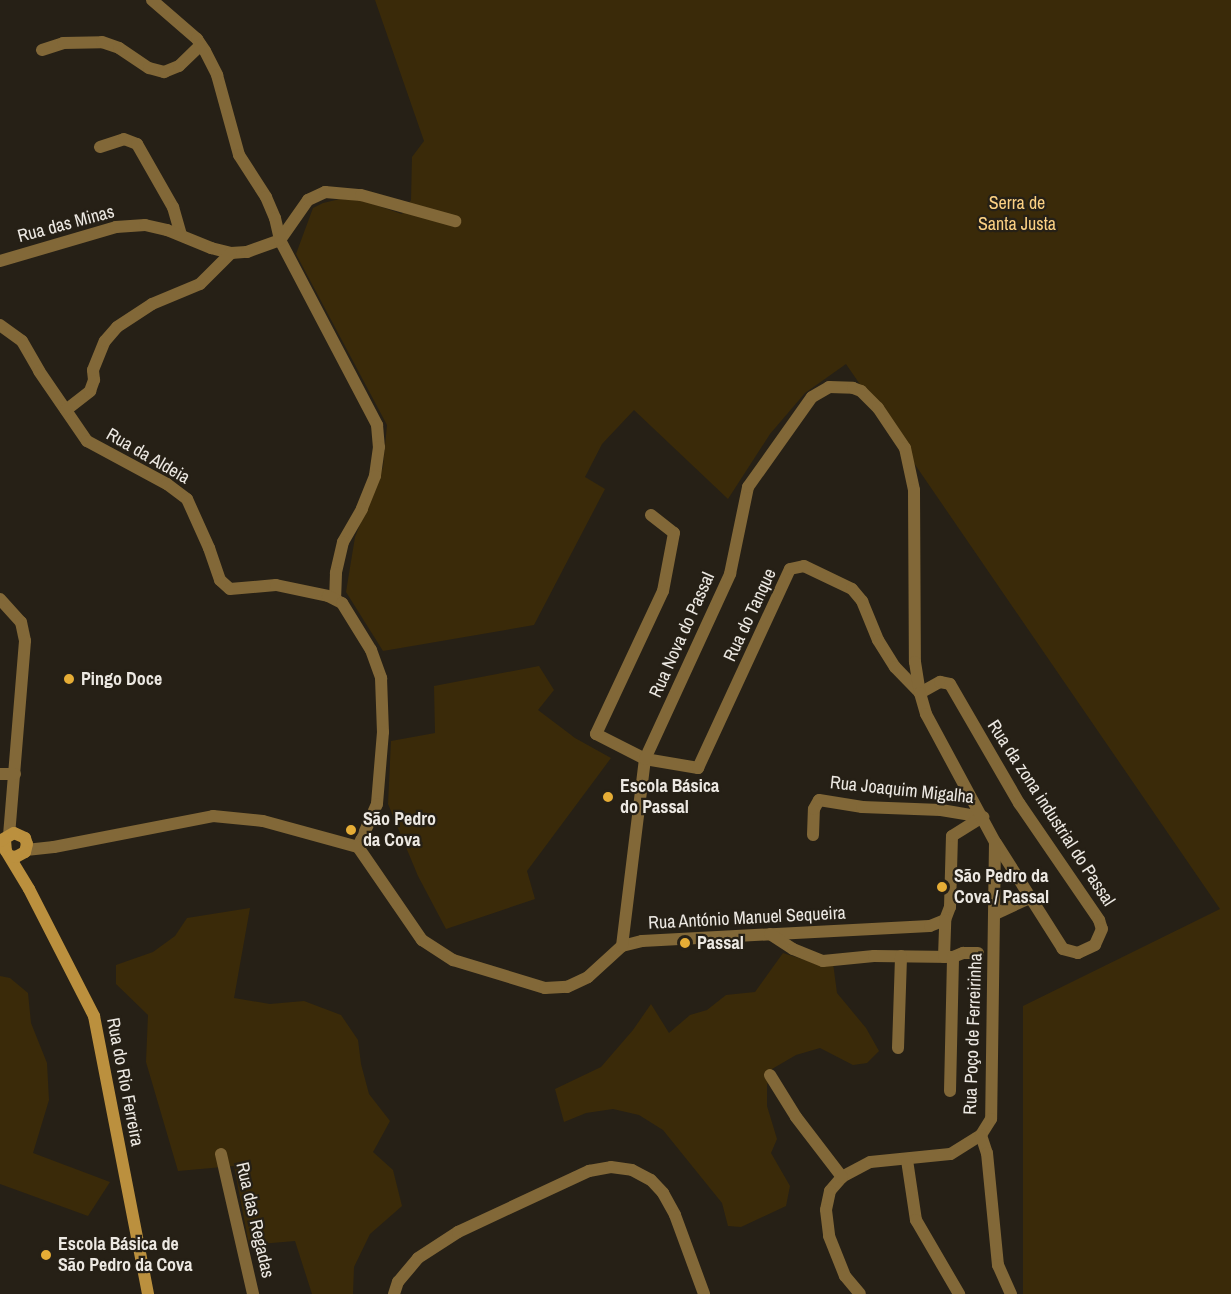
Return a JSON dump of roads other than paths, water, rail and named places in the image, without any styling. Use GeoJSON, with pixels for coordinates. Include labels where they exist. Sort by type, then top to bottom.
{"type":"FeatureCollection","features":[{"type":"Feature","properties":{"kind":"street"},"geometry":{"type":"LineString","coordinates":[[152,0],[181,23],[201,45],[217,75],[239,155],[275,218],[280,240],[364,395],[377,425],[379,447],[375,476],[362,509],[343,542],[336,573],[335,599],[342,603],[370,650],[381,678],[383,732],[377,804],[358,848]]}},
{"type":"Feature","properties":{"kind":"street"},"geometry":{"type":"LineString","coordinates":[[42,50],[63,43],[102,42],[119,48],[149,68],[164,72],[179,66],[201,45]]}},
{"type":"Feature","properties":{"kind":"street"},"geometry":{"type":"LineString","coordinates":[[100,147],[124,139],[137,144],[173,207],[181,236]]}},
{"type":"Feature","properties":{"kind":"street"},"geometry":{"type":"LineString","coordinates":[[280,240],[308,200],[325,192],[361,195],[455,221]]}},
{"type":"Feature","properties":{"kind":"street","name":"Rua das Minas"},"geometry":{"type":"LineString","coordinates":[[0,261],[116,227],[146,225],[231,253],[247,252],[280,240]]}},
{"type":"Feature","properties":{"kind":"street"},"geometry":{"type":"LineString","coordinates":[[66,410],[90,391],[93,370],[105,341],[117,327],[152,304],[200,284],[231,253]]}},
{"type":"Feature","properties":{"kind":"street","name":"Rua da Aldeia"},"geometry":{"type":"LineString","coordinates":[[0,325],[22,341],[39,371],[87,441],[167,484],[187,499],[220,580],[230,589],[276,585],[335,599]]}},
{"type":"Feature","properties":{"kind":"street","name":"Rua Nova do Passal"},"geometry":{"type":"LineString","coordinates":[[622,946],[645,759],[730,574],[748,487],[812,397],[829,387],[845,386],[861,391],[878,408],[905,448],[914,490],[915,662],[920,693],[926,714],[983,817]]}},
{"type":"Feature","properties":{"kind":"street"},"geometry":{"type":"LineString","coordinates":[[645,759],[596,734],[663,591],[674,533],[651,515]]}},
{"type":"Feature","properties":{"kind":"street","name":"Rua do Tanque"},"geometry":{"type":"LineString","coordinates":[[645,759],[698,768],[789,569],[804,567],[852,590],[862,601],[878,640],[895,667],[920,693]]}},
{"type":"Feature","properties":{"kind":"street"},"geometry":{"type":"LineString","coordinates":[[0,599],[21,622],[25,641],[12,845],[54,847],[213,816],[263,821],[358,848],[422,940],[453,960],[545,988],[567,987],[588,977],[622,946]]}},
{"type":"Feature","properties":{"kind":"street","name":"Rua da zona industrial do Passal"},"geometry":{"type":"LineString","coordinates":[[920,693],[940,682],[950,684],[1019,803],[1099,920],[1102,929],[1101,937],[1095,945],[1078,953],[1064,949],[995,842]]}},
{"type":"Feature","properties":{"kind":"street"},"geometry":{"type":"LineString","coordinates":[[0,774],[15,774]]}},
{"type":"Feature","properties":{"kind":"street","name":"Rua Joaquim Migalha"},"geometry":{"type":"LineString","coordinates":[[813,835],[814,809],[819,800],[861,807],[941,810],[983,817]]}},
{"type":"Feature","properties":{"kind":"street"},"geometry":{"type":"LineString","coordinates":[[950,1091],[949,957],[945,920],[950,907],[952,836],[983,817]]}},
{"type":"Feature","properties":{"kind":"street","name":"Rua Poço de Ferreirinha"},"geometry":{"type":"LineString","coordinates":[[983,817],[995,842],[995,914],[991,1119],[981,1135],[987,1153],[998,1265],[1011,1294]]}},
{"type":"Feature","properties":{"kind":"street","name":"Rua do Rio Ferreira"},"geometry":{"type":"LineString","coordinates":[[12,845],[29,889],[94,1016],[148,1294]]}},
{"type":"Feature","properties":{"kind":"street"},"geometry":{"type":"LineString","coordinates":[[995,914],[1029,898]]}},
{"type":"Feature","properties":{"kind":"street","name":"Rua António Manuel Sequeira"},"geometry":{"type":"LineString","coordinates":[[622,946],[642,941],[930,926],[945,920]]}},
{"type":"Feature","properties":{"kind":"street"},"geometry":{"type":"LineString","coordinates":[[770,934],[793,949],[823,961],[901,956],[949,957],[963,953],[978,953]]}},
{"type":"Feature","properties":{"kind":"street"},"geometry":{"type":"LineString","coordinates":[[898,1048],[901,956]]}},
{"type":"Feature","properties":{"kind":"street"},"geometry":{"type":"LineString","coordinates":[[770,1075],[796,1117],[842,1177]]}},
{"type":"Feature","properties":{"kind":"street"},"geometry":{"type":"LineString","coordinates":[[860,1294],[845,1276],[830,1236],[826,1210],[830,1191],[842,1177],[870,1162],[950,1154],[981,1135]]}},
{"type":"Feature","properties":{"kind":"street","name":"Rua das Regadas"},"geometry":{"type":"LineString","coordinates":[[221,1154],[253,1294]]}},
{"type":"Feature","properties":{"kind":"street"},"geometry":{"type":"LineString","coordinates":[[907,1160],[916,1220],[959,1294]]}},
{"type":"Feature","properties":{"kind":"street"},"geometry":{"type":"LineString","coordinates":[[394,1294],[398,1282],[418,1258],[458,1232],[589,1171],[611,1167],[632,1170],[651,1180],[663,1193],[675,1215],[704,1294]]}},
{"type":"Feature","properties":{"kind":"place","name":"Pingo Doce"},"geometry":{"type":"Point","coordinates":[69,679]}},
{"type":"Feature","properties":{"kind":"place","name":"Escola Básica do Passal"},"geometry":{"type":"Point","coordinates":[608,797]}},
{"type":"Feature","properties":{"kind":"place","name":"São Pedro da Cova"},"geometry":{"type":"Point","coordinates":[351,830]}},
{"type":"Feature","properties":{"kind":"place","name":"São Pedro da Cova / Passal"},"geometry":{"type":"Point","coordinates":[942,887]}},
{"type":"Feature","properties":{"kind":"place","name":"Passal"},"geometry":{"type":"Point","coordinates":[685,943]}},
{"type":"Feature","properties":{"kind":"place","name":"Escola Básica de São Pedro da Cova"},"geometry":{"type":"Point","coordinates":[46,1255]}},
{"type":"Feature","properties":{"kind":"park label","name":"Serra de Santa Justa"},"geometry":{"type":"Point","coordinates":[1017,214]}}]}
